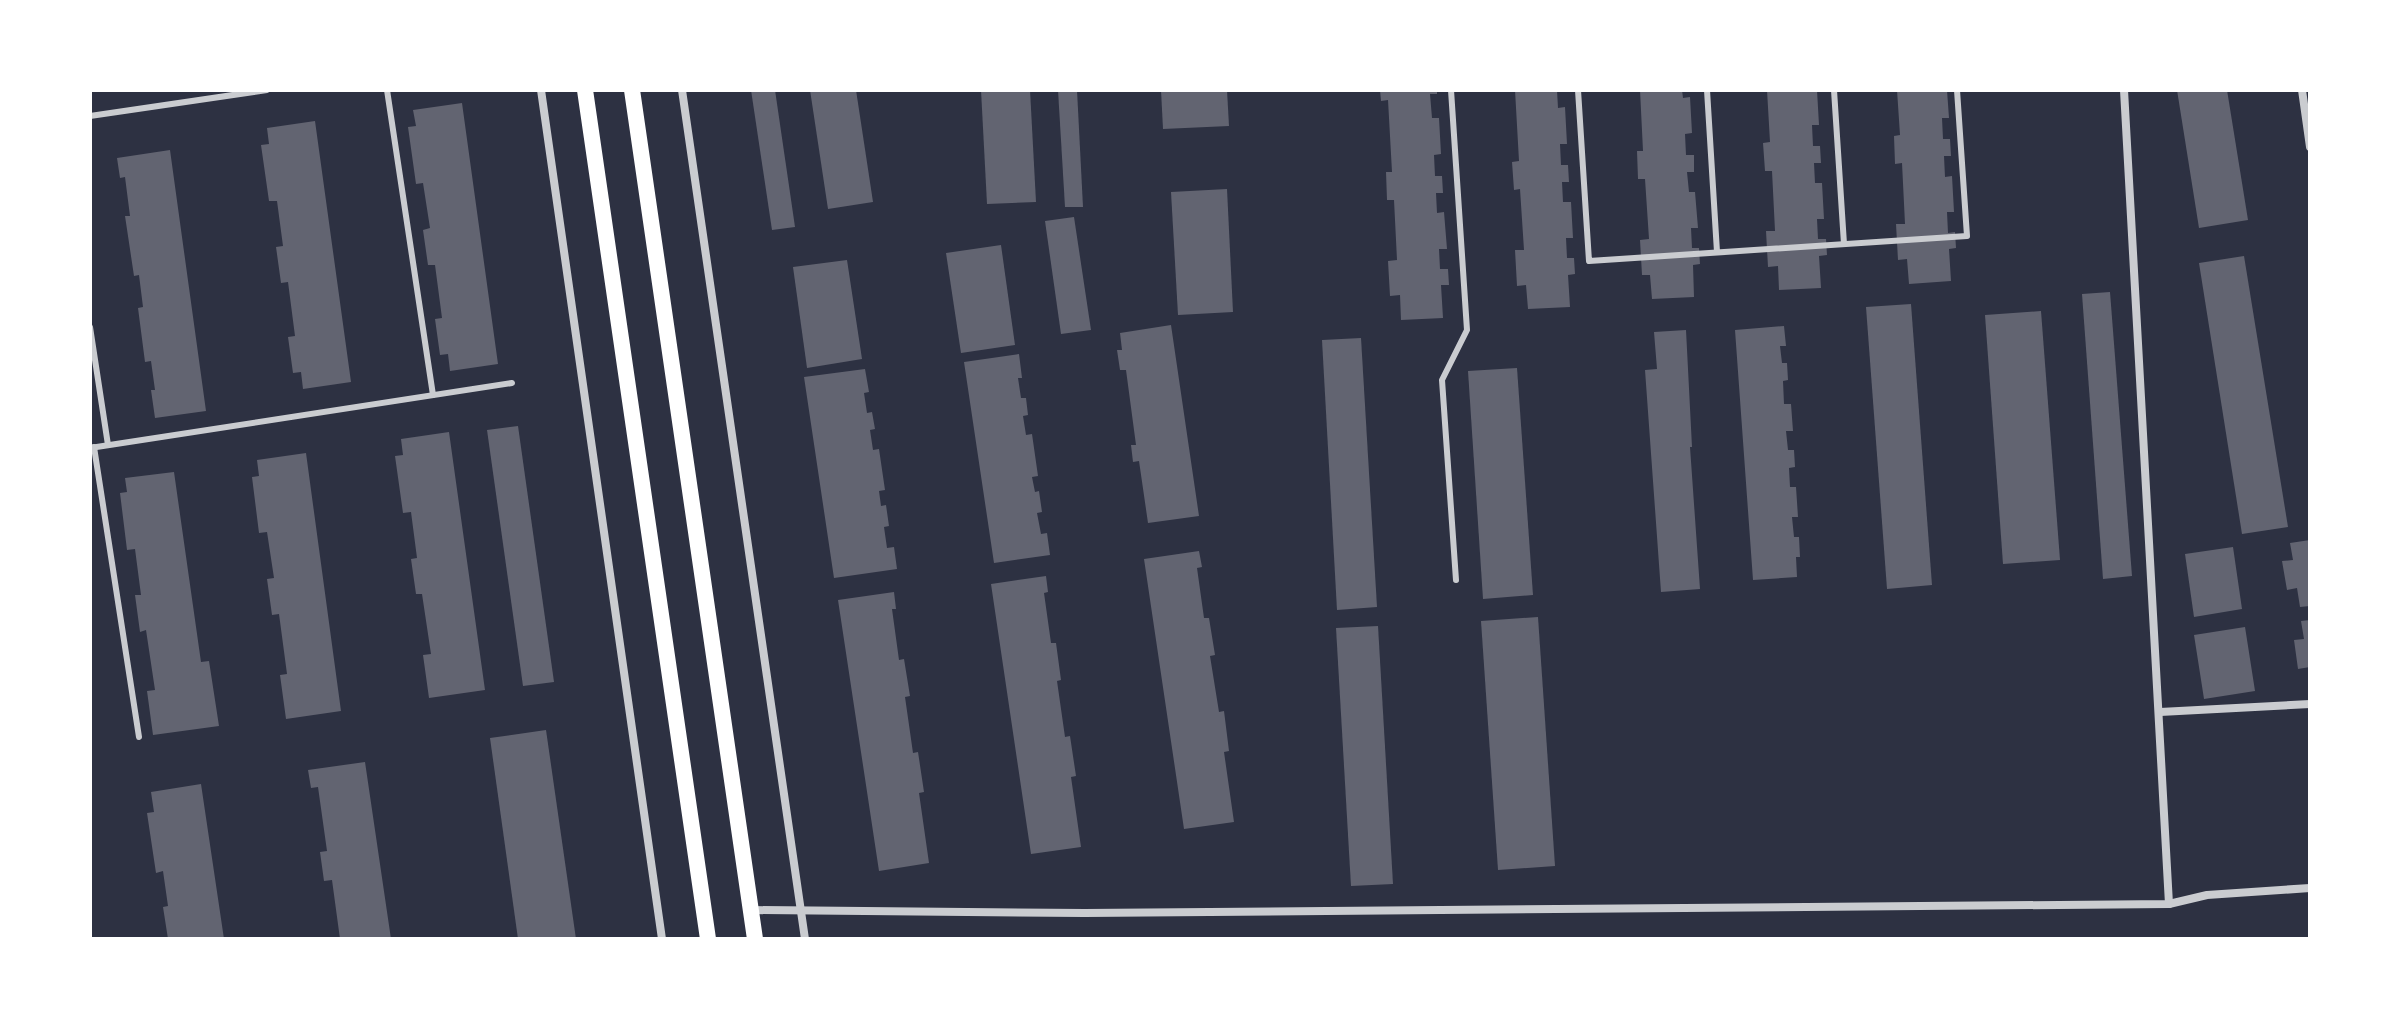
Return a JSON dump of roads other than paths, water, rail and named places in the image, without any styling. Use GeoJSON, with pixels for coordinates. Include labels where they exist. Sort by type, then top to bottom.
{"type":"FeatureCollection","features":[{"type":"Feature","properties":{"kind":"main road"},"geometry":{"type":"LineString","coordinates":[[585,90],[708,939]]}},
{"type":"Feature","properties":{"kind":"main road"},"geometry":{"type":"LineString","coordinates":[[632,90],[755,939]]}},
{"type":"Feature","properties":{"kind":"street"},"geometry":{"type":"LineString","coordinates":[[541,90],[662,939]]}},
{"type":"Feature","properties":{"kind":"street"},"geometry":{"type":"LineString","coordinates":[[682,90],[805,939]]}},
{"type":"Feature","properties":{"kind":"street"},"geometry":{"type":"LineString","coordinates":[[2124,90],[2169,904]]}},
{"type":"Feature","properties":{"kind":"street"},"geometry":{"type":"LineString","coordinates":[[2302,90],[2310,147]]}},
{"type":"Feature","properties":{"kind":"street"},"geometry":{"type":"LineString","coordinates":[[2160,712],[2310,704]]}},
{"type":"Feature","properties":{"kind":"street"},"geometry":{"type":"LineString","coordinates":[[750,910],[1398,911],[2169,904],[2207,895],[2310,888]]}},
{"type":"Feature","properties":{"kind":"lane"},"geometry":{"type":"LineString","coordinates":[[90,116],[267,90]]}},
{"type":"Feature","properties":{"kind":"lane"},"geometry":{"type":"LineString","coordinates":[[387,90],[433,395]]}},
{"type":"Feature","properties":{"kind":"lane"},"geometry":{"type":"LineString","coordinates":[[1451,90],[1467,330],[1442,380],[1456,580]]}},
{"type":"Feature","properties":{"kind":"lane"},"geometry":{"type":"LineString","coordinates":[[1578,90],[1589,261],[1967,236],[1957,90]]}},
{"type":"Feature","properties":{"kind":"lane"},"geometry":{"type":"LineString","coordinates":[[1707,90],[1717,252]]}},
{"type":"Feature","properties":{"kind":"lane"},"geometry":{"type":"LineString","coordinates":[[1834,90],[1844,244]]}},
{"type":"Feature","properties":{"kind":"lane"},"geometry":{"type":"LineString","coordinates":[[90,327],[108,445]]}},
{"type":"Feature","properties":{"kind":"lane"},"geometry":{"type":"LineString","coordinates":[[139,737],[92,448],[512,383]]}}]}
